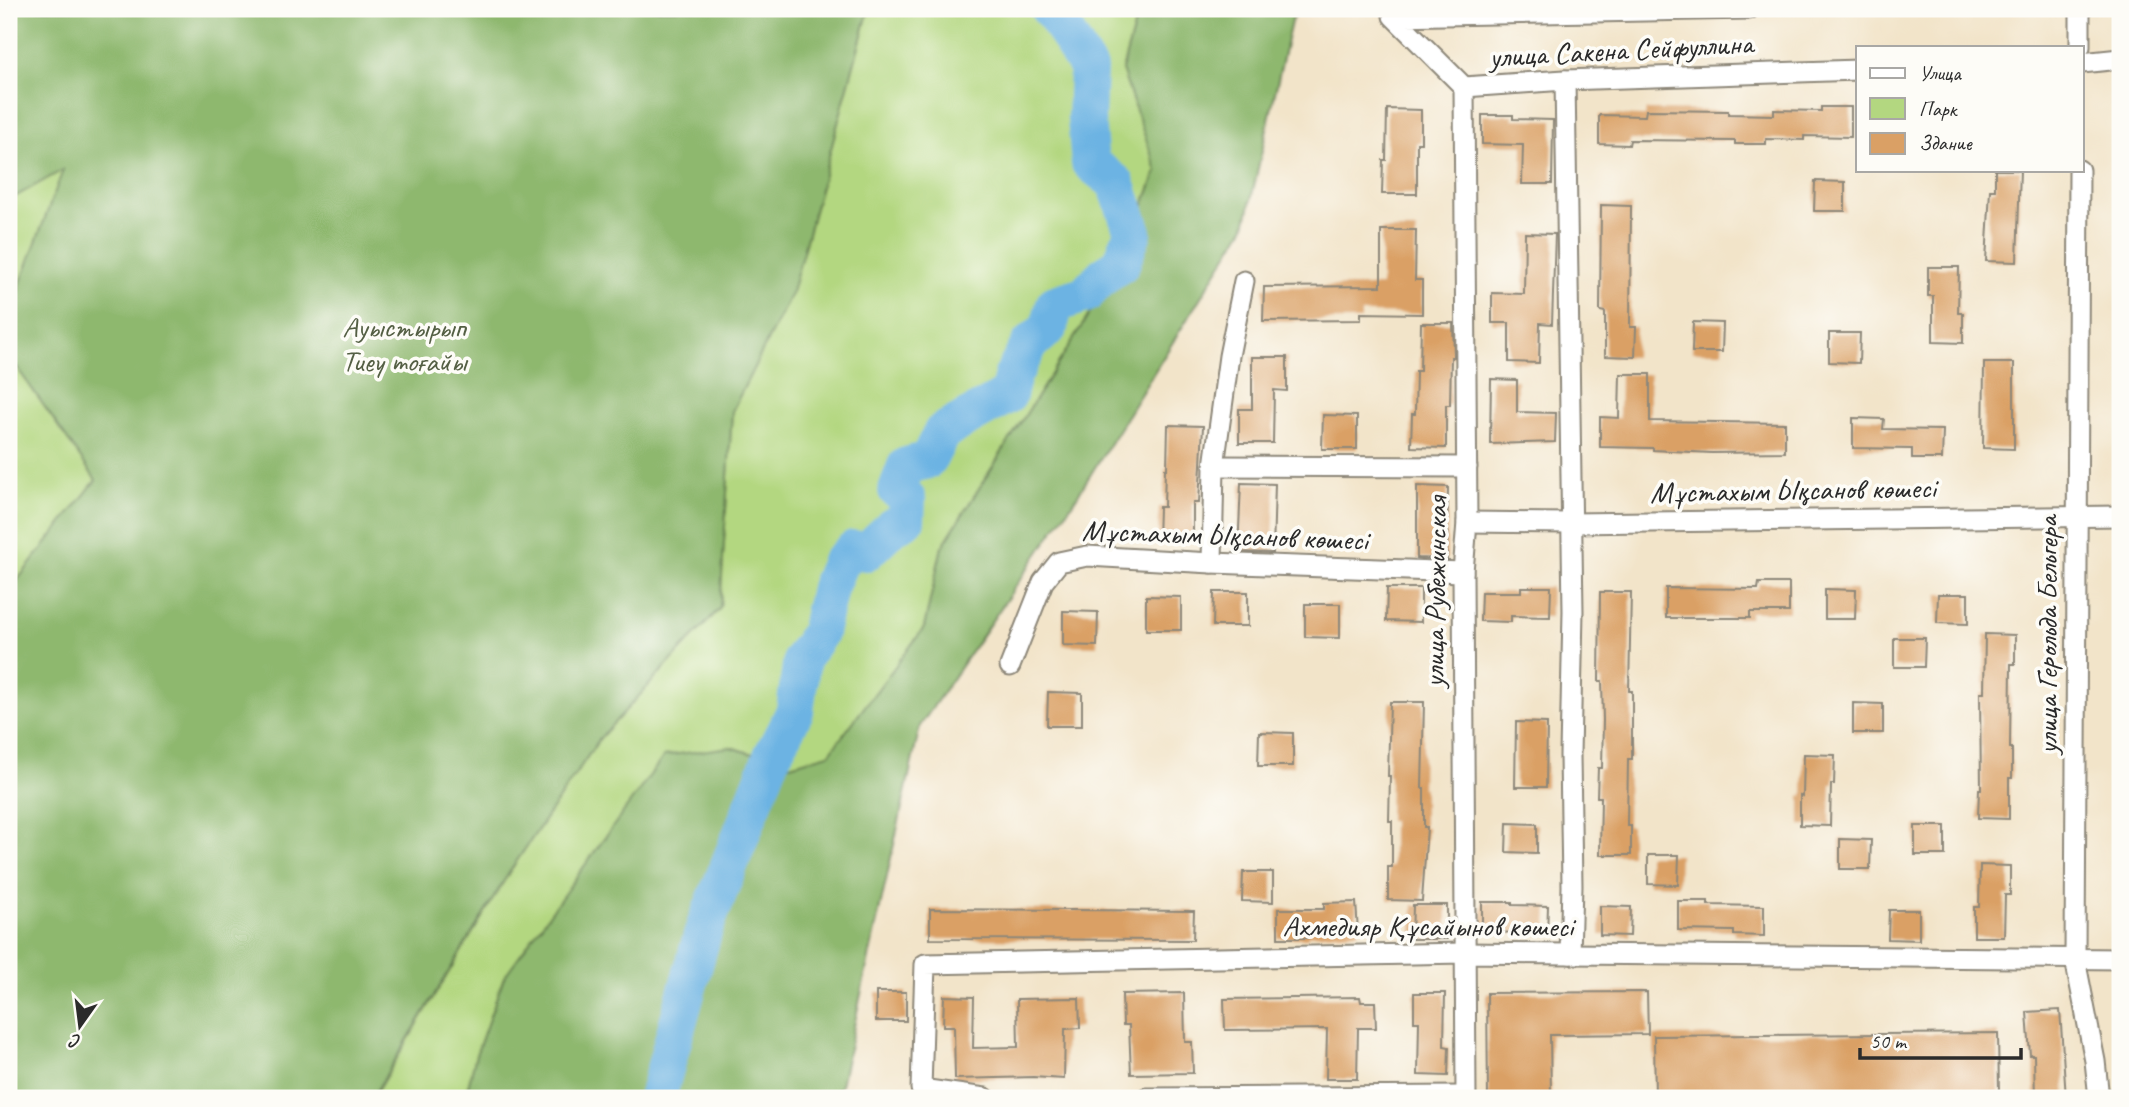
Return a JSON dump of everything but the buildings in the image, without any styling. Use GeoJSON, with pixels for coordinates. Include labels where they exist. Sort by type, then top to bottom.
{"type":"FeatureCollection","features":[{"type":"Feature","properties":{"kind":"street","name":"улица Сакена Сейфуллина"},"geometry":{"type":"LineString","coordinates":[[1388,12],[1749,9]]}},
{"type":"Feature","properties":{"kind":"street"},"geometry":{"type":"LineString","coordinates":[[2080,9],[2080,46]]}},
{"type":"Feature","properties":{"kind":"street","name":"улица Сакена Сейфуллина"},"geometry":{"type":"LineString","coordinates":[[1388,12],[1464,88],[1565,80],[1856,70]]}},
{"type":"Feature","properties":{"kind":"street"},"geometry":{"type":"LineString","coordinates":[[2084,63],[2120,59]]}},
{"type":"Feature","properties":{"kind":"street"},"geometry":{"type":"LineString","coordinates":[[1565,80],[1569,194],[1573,611],[1570,954]]}},
{"type":"Feature","properties":{"kind":"street","name":"улица Рубежинская"},"geometry":{"type":"LineString","coordinates":[[1464,88],[1467,467],[1463,572],[1466,1097]]}},
{"type":"Feature","properties":{"kind":"street","name":"улица Герольда Бельгера"},"geometry":{"type":"LineString","coordinates":[[2080,172],[2075,959],[2095,1061],[2099,1098]]}},
{"type":"Feature","properties":{"kind":"street"},"geometry":{"type":"LineString","coordinates":[[1212,563],[1214,466],[1229,356],[1244,281]]}},
{"type":"Feature","properties":{"kind":"street"},"geometry":{"type":"LineString","coordinates":[[1214,466],[1467,467]]}},
{"type":"Feature","properties":{"kind":"street","name":"Мұстахым Ықсанов көшесі"},"geometry":{"type":"LineString","coordinates":[[1467,522],[2120,516]]}},
{"type":"Feature","properties":{"kind":"street","name":"Мұстахым Ықсанов көшесі"},"geometry":{"type":"LineString","coordinates":[[1010,666],[1043,582],[1059,562],[1087,556],[1463,572]]}},
{"type":"Feature","properties":{"kind":"street","name":"Ахмедияр Құсайынов көшесі"},"geometry":{"type":"LineString","coordinates":[[985,1098],[921,1089],[925,964],[1464,953],[2120,959]]}},
{"type":"Feature","properties":{"kind":"street"},"geometry":{"type":"LineString","coordinates":[[1146,1098],[1466,1097]]}},
{"type":"Feature","properties":{"kind":"lane"},"geometry":{"type":"LineString","coordinates":[[2099,1098],[2120,1095]]}},
{"type":"Feature","properties":{"kind":"green space","name":"Ауыстырып Тиеу тоғайы"},"geometry":{"type":"Polygon","coordinates":[[[9,9],[869,9],[792,292],[732,411],[720,608],[600,738],[510,871],[372,1098],[9,1098],[9,591],[96,480],[9,356],[9,314],[63,170],[9,200],[9,9]]]}},
{"type":"Feature","properties":{"kind":"green space"},"geometry":{"type":"Polygon","coordinates":[[[869,9],[1139,9],[1122,70],[1157,170],[1121,264],[942,547],[924,628],[829,754],[790,765],[730,747],[504,977],[476,1055],[465,1098],[373,1098],[510,871],[600,738],[720,608],[732,411],[792,292],[869,9]]]}},
{"type":"Feature","properties":{"kind":"green space"},"geometry":{"type":"Polygon","coordinates":[[[1139,9],[1298,9],[1291,22],[1245,226],[1076,498],[920,726],[841,1085],[832,1098],[465,1098],[476,1055],[504,977],[664,756],[730,747],[790,765],[829,754],[924,628],[942,547],[1121,264],[1157,171],[1122,70],[1139,9]]]}},
{"type":"Feature","properties":{"kind":"green space"},"geometry":{"type":"Polygon","coordinates":[[[64,169],[9,314],[9,200],[64,169]]]}},
{"type":"Feature","properties":{"kind":"green space"},"geometry":{"type":"Polygon","coordinates":[[[9,356],[96,480],[9,591],[9,356]]]}},
{"type":"Feature","properties":{"kind":"waterway"},"geometry":{"type":"LineString","coordinates":[[657,1098],[704,929],[772,756],[795,711],[802,658],[819,633],[829,588],[840,562],[854,549],[866,552],[892,527],[906,520],[907,499],[897,490],[906,466],[928,460],[942,432],[1008,395],[1013,375],[1030,344],[1049,327],[1055,304],[1086,294],[1104,275],[1121,264],[1133,232],[1116,183],[1090,163],[1086,119],[1088,69],[1049,9]]}}]}
